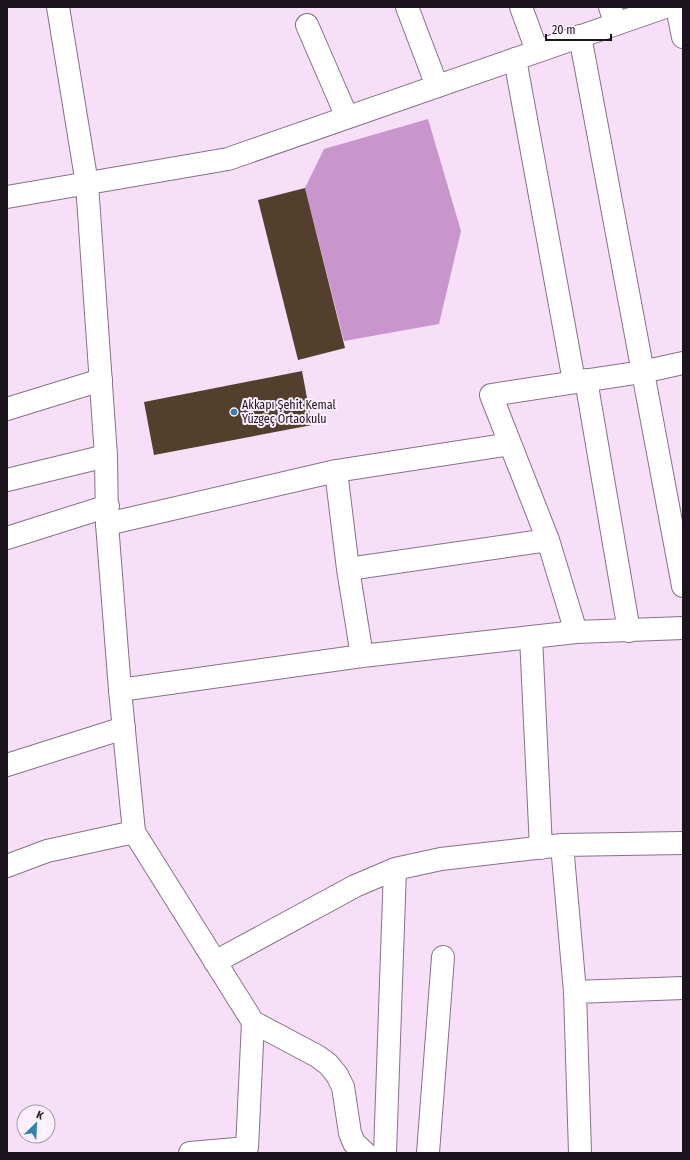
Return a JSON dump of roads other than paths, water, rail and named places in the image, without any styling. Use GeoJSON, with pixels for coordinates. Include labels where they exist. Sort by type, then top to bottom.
{"type":"FeatureCollection","features":[{"type":"Feature","properties":{"kind":"street"},"geometry":{"type":"LineString","coordinates":[[58,7],[87,184],[106,456],[107,515],[120,690],[134,832],[253,1022],[317,1056],[328,1064],[337,1075],[343,1088],[350,1132],[354,1143],[364,1153]]}},
{"type":"Feature","properties":{"kind":"street"},"geometry":{"type":"LineString","coordinates":[[407,7],[437,86]]}},
{"type":"Feature","properties":{"kind":"street"},"geometry":{"type":"LineString","coordinates":[[521,7],[538,51]]}},
{"type":"Feature","properties":{"kind":"street"},"geometry":{"type":"LineString","coordinates":[[7,197],[228,159],[580,36],[613,16],[665,7]]}},
{"type":"Feature","properties":{"kind":"street"},"geometry":{"type":"LineString","coordinates":[[677,7],[683,37]]}},
{"type":"Feature","properties":{"kind":"street"},"geometry":{"type":"LineString","coordinates":[[306,25],[347,117]]}},
{"type":"Feature","properties":{"kind":"street"},"geometry":{"type":"LineString","coordinates":[[580,36],[683,586]]}},
{"type":"Feature","properties":{"kind":"street"},"geometry":{"type":"LineString","coordinates":[[515,59],[629,631]]}},
{"type":"Feature","properties":{"kind":"street"},"geometry":{"type":"LineString","coordinates":[[576,632],[548,540],[491,395],[580,380],[642,372],[683,363]]}},
{"type":"Feature","properties":{"kind":"street"},"geometry":{"type":"LineString","coordinates":[[7,409],[101,380]]}},
{"type":"Feature","properties":{"kind":"street"},"geometry":{"type":"LineString","coordinates":[[7,538],[107,515],[336,471],[510,444]]}},
{"type":"Feature","properties":{"kind":"street"},"geometry":{"type":"LineString","coordinates":[[7,480],[106,456]]}},
{"type":"Feature","properties":{"kind":"street"},"geometry":{"type":"LineString","coordinates":[[336,471],[348,569],[362,656]]}},
{"type":"Feature","properties":{"kind":"street"},"geometry":{"type":"LineString","coordinates":[[348,569],[548,540]]}},
{"type":"Feature","properties":{"kind":"street"},"geometry":{"type":"LineString","coordinates":[[120,690],[362,656],[576,632],[683,628]]}},
{"type":"Feature","properties":{"kind":"street"},"geometry":{"type":"LineString","coordinates":[[531,637],[552,847],[575,992],[580,1153]]}},
{"type":"Feature","properties":{"kind":"street"},"geometry":{"type":"LineString","coordinates":[[7,765],[124,728]]}},
{"type":"Feature","properties":{"kind":"street"},"geometry":{"type":"LineString","coordinates":[[7,866],[47,851],[134,832]]}},
{"type":"Feature","properties":{"kind":"street"},"geometry":{"type":"LineString","coordinates":[[215,962],[355,886],[395,869],[441,860],[552,847],[683,843]]}},
{"type":"Feature","properties":{"kind":"street"},"geometry":{"type":"LineString","coordinates":[[385,1153],[395,869]]}},
{"type":"Feature","properties":{"kind":"street"},"geometry":{"type":"LineString","coordinates":[[428,1153],[443,957]]}},
{"type":"Feature","properties":{"kind":"street"},"geometry":{"type":"LineString","coordinates":[[575,992],[683,988]]}},
{"type":"Feature","properties":{"kind":"street"},"geometry":{"type":"LineString","coordinates":[[190,1153],[247,1148],[253,1022]]}},
{"type":"Feature","properties":{"kind":"place","name":"Akkapı Şehit Kemal Yüzgeç Ortaokulu"},"geometry":{"type":"Point","coordinates":[234,412]}}]}
